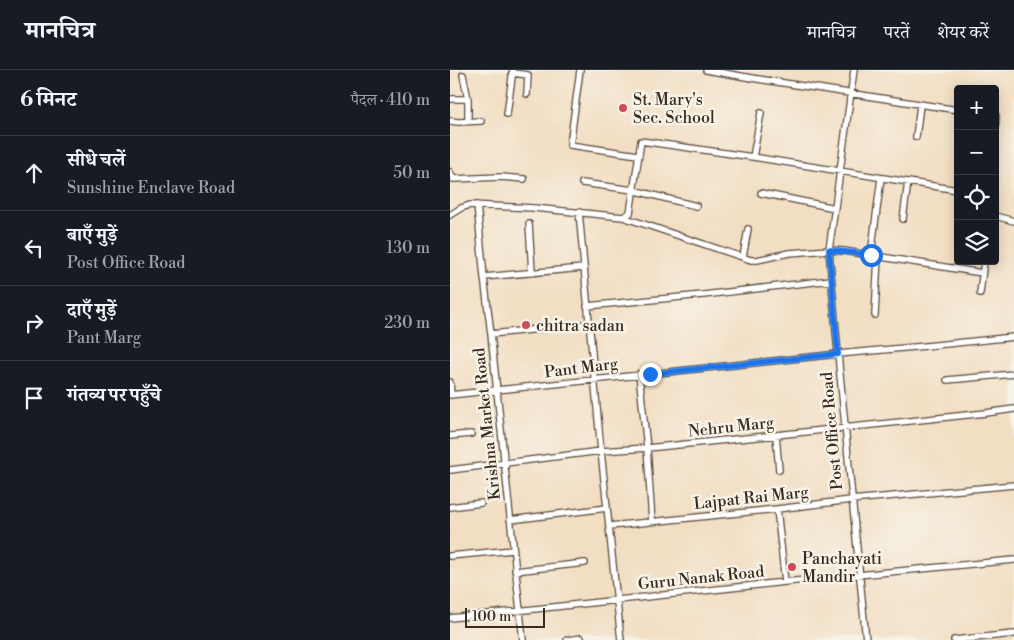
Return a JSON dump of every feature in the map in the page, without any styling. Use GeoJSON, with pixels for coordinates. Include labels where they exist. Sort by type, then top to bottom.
{"type":"FeatureCollection","features":[{"type":"Feature","properties":{"kind":"street"},"geometry":{"type":"LineString","coordinates":[[580,70],[570,145],[638,155]]}},
{"type":"Feature","properties":{"kind":"street"},"geometry":{"type":"LineString","coordinates":[[706,70],[954,109]]}},
{"type":"Feature","properties":{"kind":"street","name":"Post Office Road"},"geometry":{"type":"LineString","coordinates":[[854,70],[829,250],[851,500],[866,640]]}},
{"type":"Feature","properties":{"kind":"street"},"geometry":{"type":"LineString","coordinates":[[507,114],[512,72],[528,75],[527,94]]}},
{"type":"Feature","properties":{"kind":"street"},"geometry":{"type":"LineString","coordinates":[[463,75],[468,99],[468,122]]}},
{"type":"Feature","properties":{"kind":"street"},"geometry":{"type":"LineString","coordinates":[[450,99],[468,99]]}},
{"type":"Feature","properties":{"kind":"street"},"geometry":{"type":"LineString","coordinates":[[916,137],[920,105]]}},
{"type":"Feature","properties":{"kind":"street"},"geometry":{"type":"LineString","coordinates":[[753,157],[761,113]]}},
{"type":"Feature","properties":{"kind":"street"},"geometry":{"type":"LineString","coordinates":[[450,121],[481,121]]}},
{"type":"Feature","properties":{"kind":"street"},"geometry":{"type":"LineString","coordinates":[[623,216],[630,213],[641,141],[954,189]]}},
{"type":"Feature","properties":{"kind":"street"},"geometry":{"type":"LineString","coordinates":[[450,172],[453,179],[501,177],[524,179]]}},
{"type":"Feature","properties":{"kind":"street"},"geometry":{"type":"LineString","coordinates":[[871,255],[881,178]]}},
{"type":"Feature","properties":{"kind":"street"},"geometry":{"type":"LineString","coordinates":[[903,219],[908,182]]}},
{"type":"Feature","properties":{"kind":"street"},"geometry":{"type":"LineString","coordinates":[[582,183],[633,190],[696,206]]}},
{"type":"Feature","properties":{"kind":"street"},"geometry":{"type":"LineString","coordinates":[[761,193],[835,208]]}},
{"type":"Feature","properties":{"kind":"street"},"geometry":{"type":"LineString","coordinates":[[450,215],[466,206],[477,205],[623,216],[743,257],[757,260],[789,253],[829,250],[982,273]]}},
{"type":"Feature","properties":{"kind":"street","name":"Krishna Market Road"},"geometry":{"type":"LineString","coordinates":[[477,205],[523,640]]}},
{"type":"Feature","properties":{"kind":"street"},"geometry":{"type":"LineString","coordinates":[[579,212],[588,324],[610,526],[620,640]]}},
{"type":"Feature","properties":{"kind":"street"},"geometry":{"type":"LineString","coordinates":[[999,217],[1014,222]]}},
{"type":"Feature","properties":{"kind":"street"},"geometry":{"type":"LineString","coordinates":[[529,224],[532,272]]}},
{"type":"Feature","properties":{"kind":"street"},"geometry":{"type":"LineString","coordinates":[[743,257],[748,229]]}},
{"type":"Feature","properties":{"kind":"street"},"geometry":{"type":"LineString","coordinates":[[875,315],[878,256]]}},
{"type":"Feature","properties":{"kind":"street"},"geometry":{"type":"LineString","coordinates":[[980,293],[983,265]]}},
{"type":"Feature","properties":{"kind":"street"},"geometry":{"type":"LineString","coordinates":[[484,277],[583,268]]}},
{"type":"Feature","properties":{"kind":"street"},"geometry":{"type":"LineString","coordinates":[[587,306],[831,280]]}},
{"type":"Feature","properties":{"kind":"street"},"geometry":{"type":"LineString","coordinates":[[491,334],[588,324]]}},
{"type":"Feature","properties":{"kind":"street","name":"Pant Marg"},"geometry":{"type":"LineString","coordinates":[[451,395],[639,374],[1014,337]]}},
{"type":"Feature","properties":{"kind":"street"},"geometry":{"type":"LineString","coordinates":[[639,374],[652,521]]}},
{"type":"Feature","properties":{"kind":"street"},"geometry":{"type":"LineString","coordinates":[[947,380],[1014,374]]}},
{"type":"Feature","properties":{"kind":"street"},"geometry":{"type":"LineString","coordinates":[[450,382],[451,395]]}},
{"type":"Feature","properties":{"kind":"street","name":"Nehru Marg"},"geometry":{"type":"LineString","coordinates":[[450,470],[601,451],[846,428],[1014,409]]}},
{"type":"Feature","properties":{"kind":"street"},"geometry":{"type":"LineString","coordinates":[[450,436],[471,434]]}},
{"type":"Feature","properties":{"kind":"street"},"geometry":{"type":"LineString","coordinates":[[776,435],[779,470]]}},
{"type":"Feature","properties":{"kind":"street","name":"Lajpat Rai Marg"},"geometry":{"type":"LineString","coordinates":[[610,526],[851,500],[1014,485]]}},
{"type":"Feature","properties":{"kind":"street"},"geometry":{"type":"LineString","coordinates":[[450,506],[482,503]]}},
{"type":"Feature","properties":{"kind":"street"},"geometry":{"type":"LineString","coordinates":[[510,520],[607,508]]}},
{"type":"Feature","properties":{"kind":"street"},"geometry":{"type":"LineString","coordinates":[[777,509],[785,582]]}},
{"type":"Feature","properties":{"kind":"street"},"geometry":{"type":"LineString","coordinates":[[450,556],[513,550]]}},
{"type":"Feature","properties":{"kind":"street","name":"Guru Nanak Road"},"geometry":{"type":"LineString","coordinates":[[450,618],[859,574],[1014,560]]}},
{"type":"Feature","properties":{"kind":"street"},"geometry":{"type":"LineString","coordinates":[[515,571],[585,563]]}},
{"type":"Feature","properties":{"kind":"street"},"geometry":{"type":"LineString","coordinates":[[954,640],[1014,634]]}},
{"type":"Feature","properties":{"kind":"street"},"geometry":{"type":"LineString","coordinates":[[567,640],[581,638]]}},
{"type":"Feature","properties":{"kind":"place","name":"St. Mary's Sec. School"},"geometry":{"type":"Point","coordinates":[623,108]}},
{"type":"Feature","properties":{"kind":"place","name":"chitra sadan"},"geometry":{"type":"Point","coordinates":[526,325]}},
{"type":"Feature","properties":{"kind":"place","name":"Panchayati Mandir"},"geometry":{"type":"Point","coordinates":[792,567]}},
{"type":"Feature","properties":{"kind":"route"},"geometry":{"type":"LineString","coordinates":[[650,374],[838,354],[829,250],[871,255]]}}]}
